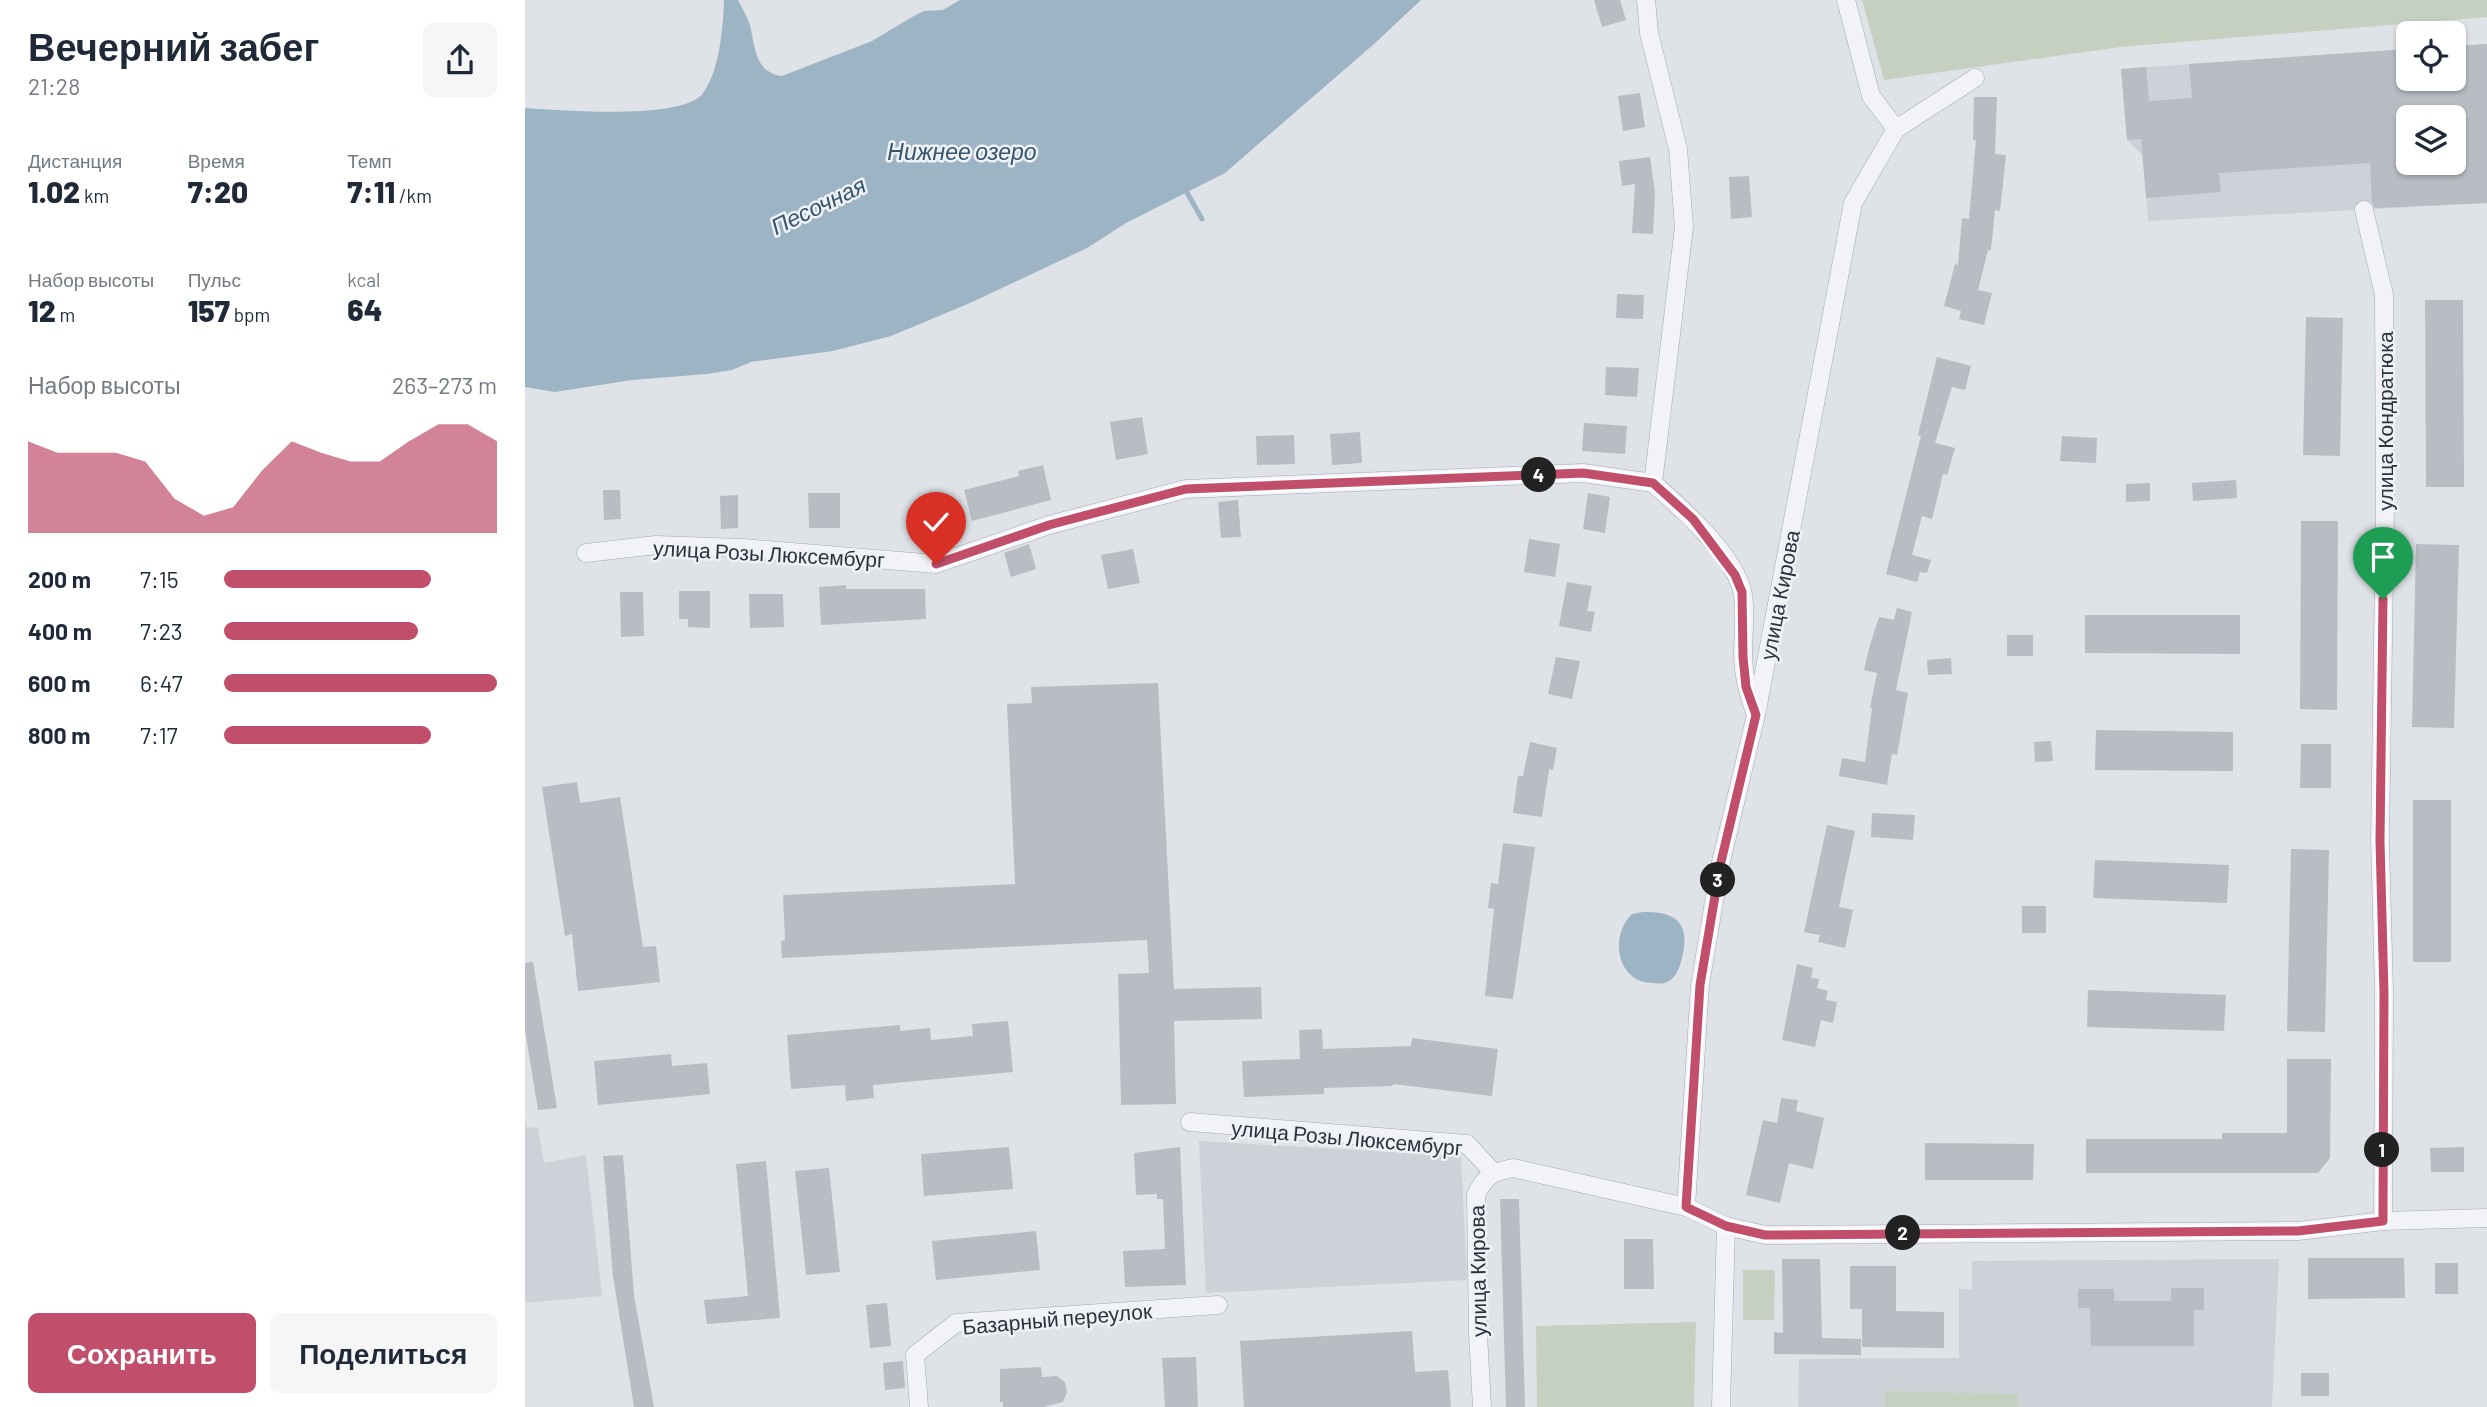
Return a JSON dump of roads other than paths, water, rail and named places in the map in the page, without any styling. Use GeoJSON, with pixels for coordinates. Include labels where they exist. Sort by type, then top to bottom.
{"type":"FeatureCollection","features":[{"type":"Feature","properties":{"kind":"street"},"geometry":{"type":"LineString","coordinates":[[1646,0],[1649,33],[1678,149],[1685,227],[1653,483],[1693,519],[1735,575],[1744,602],[1743,657],[1746,687],[1756,715]]}},
{"type":"Feature","properties":{"kind":"street"},"geometry":{"type":"LineString","coordinates":[[1846,0],[1871,96],[1896,129]]}},
{"type":"Feature","properties":{"kind":"street","name":"улица Кирова"},"geometry":{"type":"LineString","coordinates":[[1686,1207],[1700,985],[1720,866],[1756,715],[1853,203],[1896,129],[1975,78]]}},
{"type":"Feature","properties":{"kind":"street","name":"улица Кондратюка"},"geometry":{"type":"LineString","coordinates":[[2364,211],[2384,295],[2385,506],[2380,841],[2384,993],[2383,1221]]}},
{"type":"Feature","properties":{"kind":"street","name":"улица Розы Люксембург"},"geometry":{"type":"LineString","coordinates":[[586,553],[656,545],[742,548],[936,564],[1049,525],[1186,489],[1583,473],[1653,483]]}},
{"type":"Feature","properties":{"kind":"street","name":"улица Розы Люксембург"},"geometry":{"type":"LineString","coordinates":[[1190,1122],[1467,1144],[1493,1172]]}},
{"type":"Feature","properties":{"kind":"street"},"geometry":{"type":"LineString","coordinates":[[1493,1172],[1513,1168],[1686,1207],[1726,1226],[1765,1235],[2298,1231],[2383,1221],[2487,1218]]}},
{"type":"Feature","properties":{"kind":"street","name":"улица Кирова"},"geometry":{"type":"LineString","coordinates":[[1482,1407],[1476,1195],[1493,1172]]}},
{"type":"Feature","properties":{"kind":"street"},"geometry":{"type":"LineString","coordinates":[[1721,1407],[1726,1226]]}},
{"type":"Feature","properties":{"kind":"street","name":"Базарный переулок"},"geometry":{"type":"LineString","coordinates":[[919,1407],[915,1354],[956,1324],[1218,1305]]}},
{"type":"Feature","properties":{"kind":"water","name":"Нижнее озеро"},"geometry":{"type":"Polygon","coordinates":[[[724,0],[738,0],[750,25],[761,64],[773,74],[782,76],[872,41],[924,11],[943,10],[960,0],[1421,0],[1225,173],[1126,223],[1087,248],[970,303],[891,336],[833,351],[751,362],[732,370],[707,374],[632,380],[555,392],[525,387],[525,108],[591,112],[647,111],[691,102],[703,93],[709,84],[717,61],[724,0]]]}},
{"type":"Feature","properties":{"kind":"water"},"geometry":{"type":"Polygon","coordinates":[[[1643,912],[1672,917],[1682,928],[1684,946],[1678,971],[1665,983],[1641,981],[1624,967],[1620,957],[1619,945],[1625,923],[1632,914],[1643,912]]]}},
{"type":"Feature","properties":{"kind":"waterway"},"geometry":{"type":"LineString","coordinates":[[1185,189],[1202,219]]}},
{"type":"Feature","properties":{"kind":"water label","name":"Песочная"},"geometry":{"type":"Point","coordinates":[818,205]}}]}
